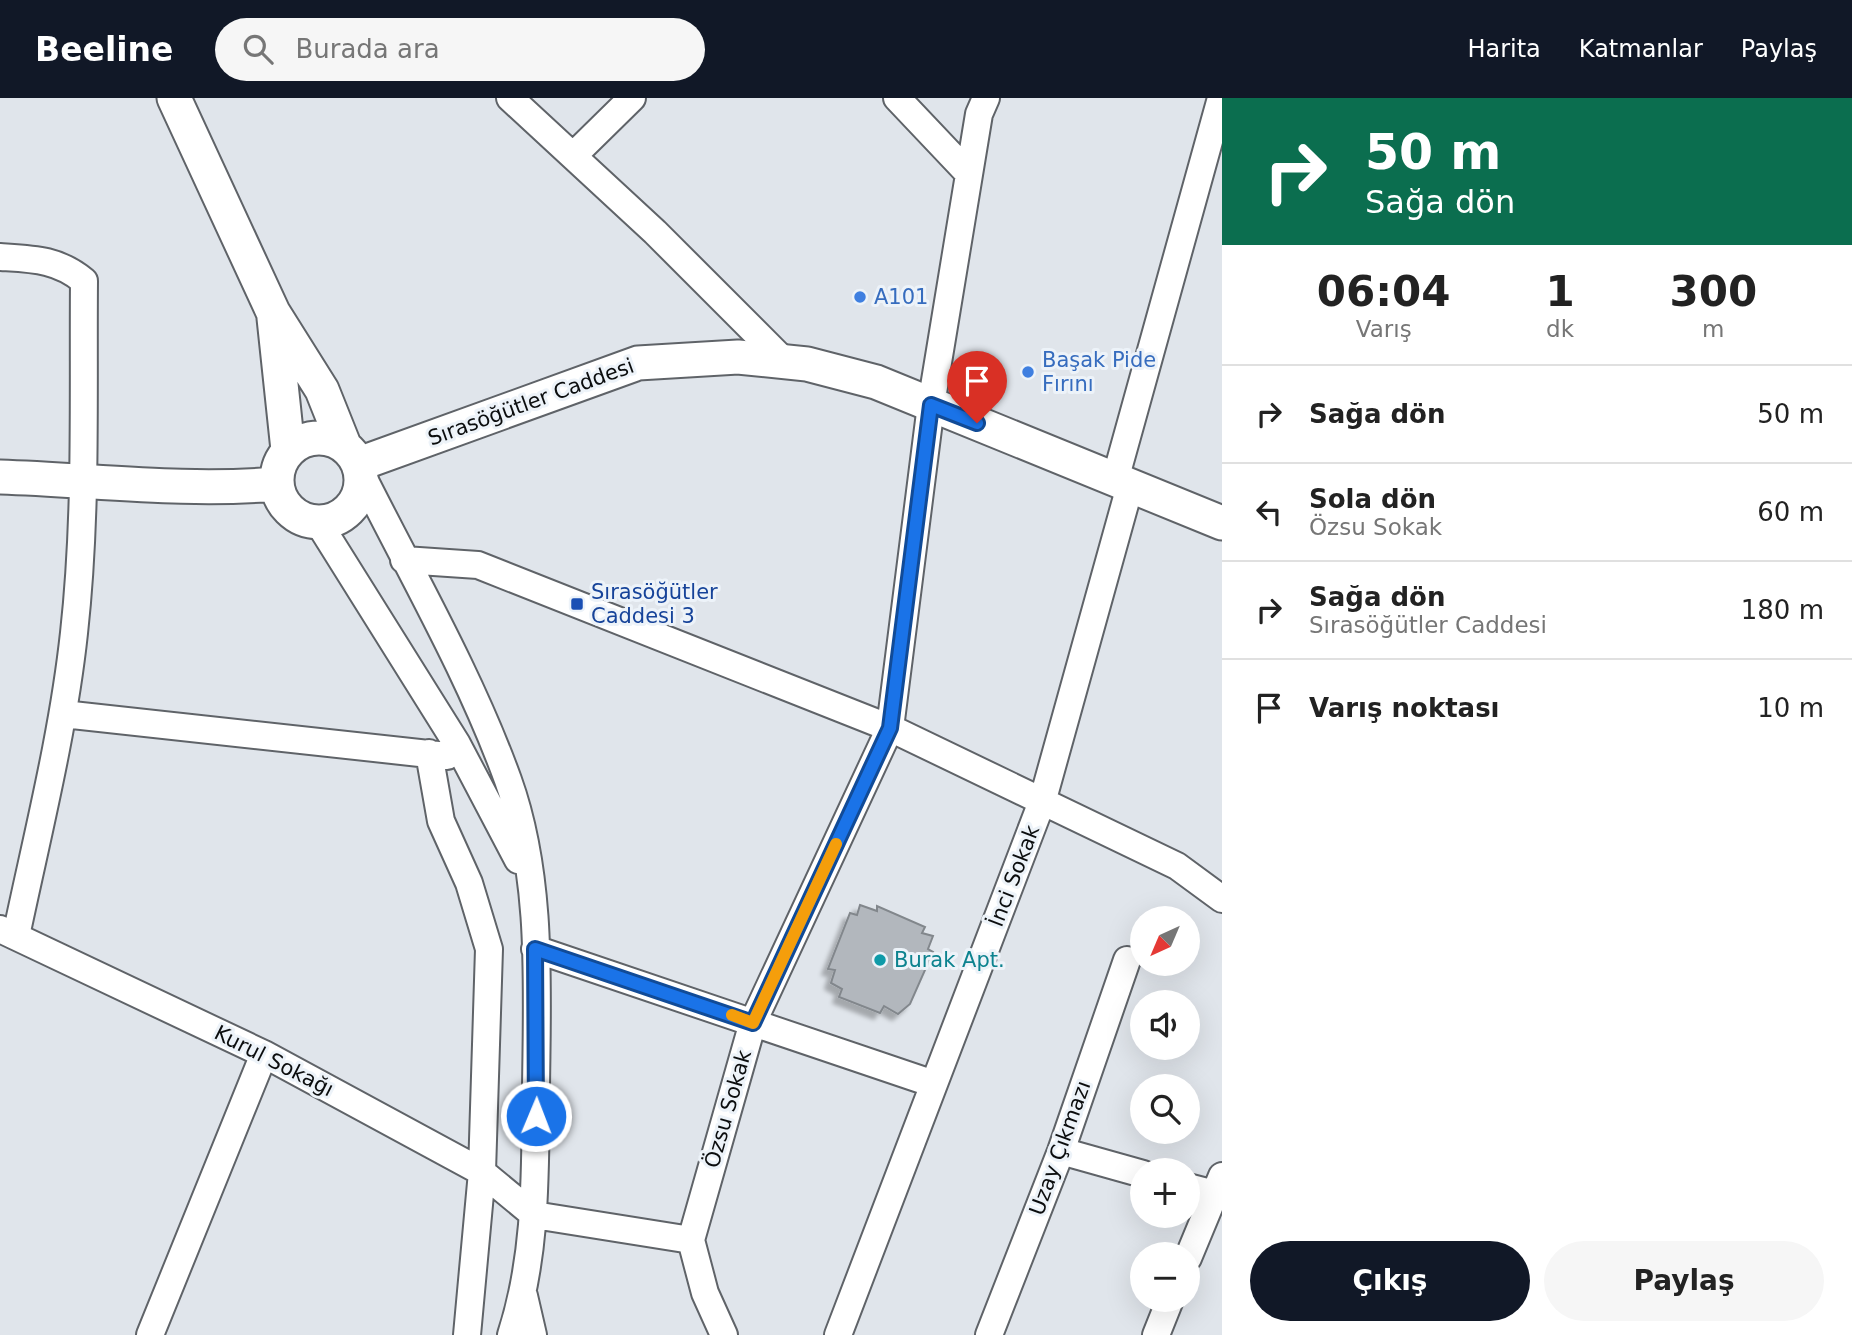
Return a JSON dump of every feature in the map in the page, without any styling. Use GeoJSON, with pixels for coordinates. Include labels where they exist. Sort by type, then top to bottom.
{"type":"FeatureCollection","features":[{"type":"Feature","properties":{"kind":"street"},"geometry":{"type":"LineString","coordinates":[[174,98],[273,312],[322,390],[468,686],[508,780],[530,883],[535,949],[534,1215],[524,1296],[511,1335]]}},
{"type":"Feature","properties":{"kind":"street"},"geometry":{"type":"LineString","coordinates":[[510,98],[574,155],[784,361]]}},
{"type":"Feature","properties":{"kind":"street"},"geometry":{"type":"LineString","coordinates":[[574,155],[632,98]]}},
{"type":"Feature","properties":{"kind":"street"},"geometry":{"type":"LineString","coordinates":[[897,98],[969,174]]}},
{"type":"Feature","properties":{"kind":"street","name":"Özsu Sokak"},"geometry":{"type":"LineString","coordinates":[[691,1240],[753,1023],[890,728],[931,405],[979,114],[986,98]]}},
{"type":"Feature","properties":{"kind":"street","name":"İnci Sokak"},"geometry":{"type":"LineString","coordinates":[[838,1335],[1043,800],[1221,98]]}},
{"type":"Feature","properties":{"kind":"street"},"geometry":{"type":"LineString","coordinates":[[0,257],[43,259],[66,268],[84,281],[79,583],[63,714],[8,932]]}},
{"type":"Feature","properties":{"kind":"street"},"geometry":{"type":"LineString","coordinates":[[273,312],[288,450],[277,472],[279,495],[295,514],[317,522],[341,516],[357,499],[355,461]]}},
{"type":"Feature","properties":{"kind":"street","name":"Sırasöğütler Caddesi"},"geometry":{"type":"LineString","coordinates":[[355,461],[638,363],[705,357],[784,361],[842,372],[931,405],[1222,523]]}},
{"type":"Feature","properties":{"kind":"street"},"geometry":{"type":"LineString","coordinates":[[288,450],[309,438],[321,437],[355,461]]}},
{"type":"Feature","properties":{"kind":"street"},"geometry":{"type":"LineString","coordinates":[[0,477],[197,488],[276,484]]}},
{"type":"Feature","properties":{"kind":"street"},"geometry":{"type":"LineString","coordinates":[[317,522],[466,759],[530,883]]}},
{"type":"Feature","properties":{"kind":"street"},"geometry":{"type":"LineString","coordinates":[[404,560],[478,565],[890,728],[1177,866],[1222,899]]}},
{"type":"Feature","properties":{"kind":"street"},"geometry":{"type":"LineString","coordinates":[[63,714],[466,759]]}},
{"type":"Feature","properties":{"kind":"street"},"geometry":{"type":"LineString","coordinates":[[429,753],[441,821],[469,883],[489,948],[482,1172],[467,1335]]}},
{"type":"Feature","properties":{"kind":"street","name":"Kurul Sokağı"},"geometry":{"type":"LineString","coordinates":[[8,932],[264,1054],[482,1172],[534,1215]]}},
{"type":"Feature","properties":{"kind":"street"},"geometry":{"type":"LineString","coordinates":[[535,949],[934,1084]]}},
{"type":"Feature","properties":{"kind":"street","name":"Uzay Çıkmazı"},"geometry":{"type":"LineString","coordinates":[[989,1335],[1061,1151],[1127,960]]}},
{"type":"Feature","properties":{"kind":"street"},"geometry":{"type":"LineString","coordinates":[[150,1335],[264,1054]]}},
{"type":"Feature","properties":{"kind":"street"},"geometry":{"type":"LineString","coordinates":[[1061,1151],[1130,1170]]}},
{"type":"Feature","properties":{"kind":"street"},"geometry":{"type":"LineString","coordinates":[[1195,1242],[1219,1185],[1200,1186]]}},
{"type":"Feature","properties":{"kind":"street"},"geometry":{"type":"LineString","coordinates":[[534,1215],[691,1240],[705,1293],[724,1335]]}},
{"type":"Feature","properties":{"kind":"street"},"geometry":{"type":"LineString","coordinates":[[524,1296],[533,1335]]}},
{"type":"Feature","properties":{"kind":"street"},"geometry":{"type":"LineString","coordinates":[[1156,1335],[1165,1312]]}},
{"type":"Feature","properties":{"kind":"building","name":"Burak Apt."},"geometry":{"type":"Polygon","coordinates":[[[860,905],[877,911],[877,906],[925,927],[922,933],[933,936],[928,949],[933,952],[910,1004],[898,1014],[884,1006],[880,1013],[839,997],[842,989],[831,983],[835,970],[828,969],[850,913],[857,915],[860,905]]]}},
{"type":"Feature","properties":{"kind":"slow traffic"},"geometry":{"type":"LineString","coordinates":[[732,1015],[753,1023],[836,844]]}},
{"type":"Feature","properties":{"kind":"place","name":"A101"},"geometry":{"type":"Point","coordinates":[860,297]}},
{"type":"Feature","properties":{"kind":"place","name":"Başak Pide Fırını"},"geometry":{"type":"Point","coordinates":[1028,372]}},
{"type":"Feature","properties":{"kind":"place","name":"Sırasöğütler Caddesi 3"},"geometry":{"type":"Point","coordinates":[577,604]}},
{"type":"Feature","properties":{"kind":"place","name":"Burak Apt."},"geometry":{"type":"Point","coordinates":[880,960]}},
{"type":"Feature","properties":{"kind":"route"},"geometry":{"type":"LineString","coordinates":[[536,1116],[535,949],[753,1023],[890,728],[931,405],[977,423]]}}]}
